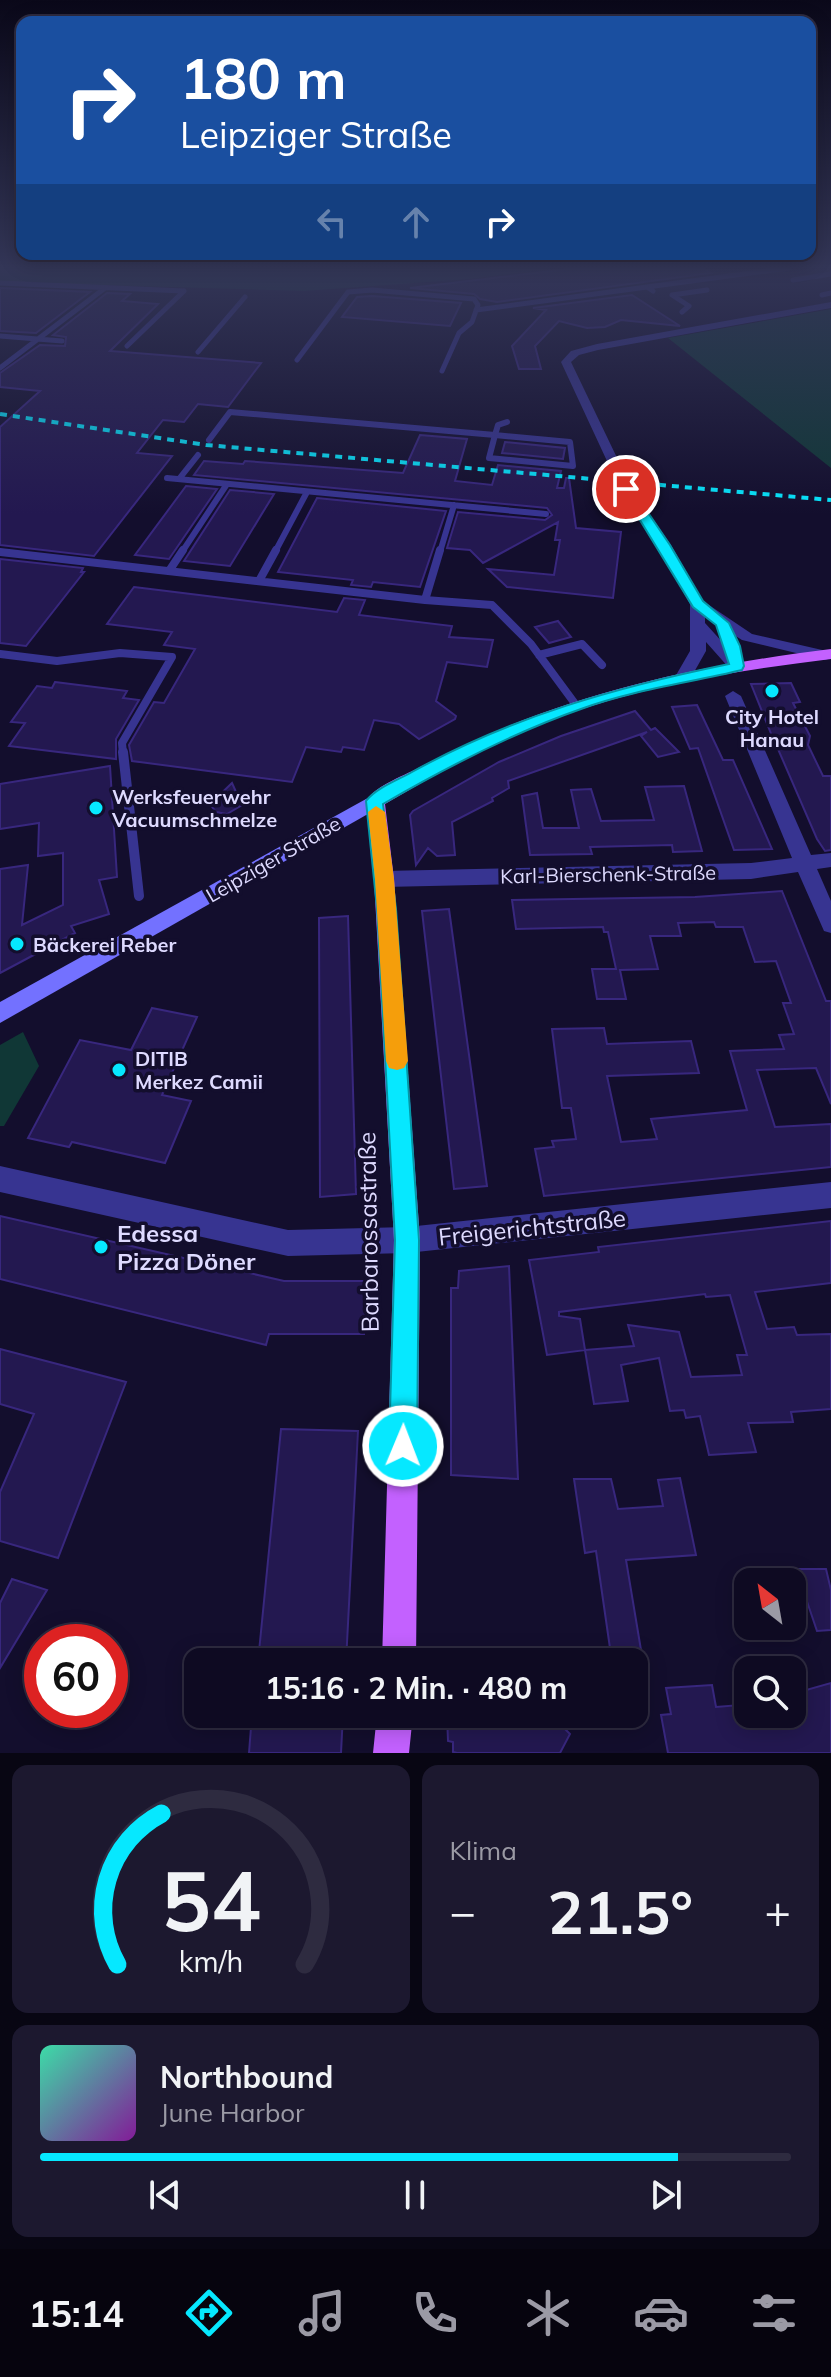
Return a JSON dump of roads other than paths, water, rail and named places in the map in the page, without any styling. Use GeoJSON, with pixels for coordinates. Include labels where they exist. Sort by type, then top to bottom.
{"type":"FeatureCollection","features":[{"type":"Feature","properties":{"kind":"main road","name":"Leipziger Straße"},"geometry":{"type":"LineString","coordinates":[[0,1013],[455,755],[576,705],[736,666],[828,654]]}},
{"type":"Feature","properties":{"kind":"main road","name":"Barbarossastraße"},"geometry":{"type":"LineString","coordinates":[[375,801],[384,879],[407,1240],[399,1648]]}},
{"type":"Feature","properties":{"kind":"street"},"geometry":{"type":"LineString","coordinates":[[584,350],[566,360],[575,382],[626,489],[664,545],[697,604],[722,623],[759,641],[828,654]]}},
{"type":"Feature","properties":{"kind":"street"},"geometry":{"type":"LineString","coordinates":[[683,677],[698,651],[697,604]]}},
{"type":"Feature","properties":{"kind":"street"},"geometry":{"type":"LineString","coordinates":[[697,623],[736,666]]}},
{"type":"Feature","properties":{"kind":"street"},"geometry":{"type":"LineString","coordinates":[[722,623],[736,666]]}},
{"type":"Feature","properties":{"kind":"street"},"geometry":{"type":"LineString","coordinates":[[733,696],[831,925]]}},
{"type":"Feature","properties":{"kind":"street","name":"Karl-Bierschenk-Straße"},"geometry":{"type":"LineString","coordinates":[[384,879],[737,872],[831,860]]}},
{"type":"Feature","properties":{"kind":"street","name":"Freigerichtstraße"},"geometry":{"type":"LineString","coordinates":[[0,1179],[288,1243],[407,1240],[831,1195]]}},
{"type":"Feature","properties":{"kind":"lane"},"geometry":{"type":"LineString","coordinates":[[0,368],[24,350]]}},
{"type":"Feature","properties":{"kind":"lane"},"geometry":{"type":"LineString","coordinates":[[297,360],[305,350]]}},
{"type":"Feature","properties":{"kind":"lane"},"geometry":{"type":"LineString","coordinates":[[442,371],[451,350]]}},
{"type":"Feature","properties":{"kind":"lane"},"geometry":{"type":"LineString","coordinates":[[209,440],[230,412],[495,435],[570,442],[573,466],[489,458],[495,435],[498,425],[507,422]]}},
{"type":"Feature","properties":{"kind":"lane"},"geometry":{"type":"LineString","coordinates":[[179,479],[198,455]]}},
{"type":"Feature","properties":{"kind":"lane"},"geometry":{"type":"LineString","coordinates":[[167,478],[546,514]]}},
{"type":"Feature","properties":{"kind":"lane"},"geometry":{"type":"LineString","coordinates":[[169,571],[227,484]]}},
{"type":"Feature","properties":{"kind":"lane"},"geometry":{"type":"LineString","coordinates":[[259,581],[307,492]]}},
{"type":"Feature","properties":{"kind":"lane"},"geometry":{"type":"LineString","coordinates":[[425,600],[454,505]]}},
{"type":"Feature","properties":{"kind":"lane"},"geometry":{"type":"LineString","coordinates":[[0,552],[492,605],[539,655],[576,705]]}},
{"type":"Feature","properties":{"kind":"lane"},"geometry":{"type":"LineString","coordinates":[[539,655],[582,644],[602,665]]}},
{"type":"Feature","properties":{"kind":"lane"},"geometry":{"type":"LineString","coordinates":[[0,654],[57,661],[120,653],[172,657],[122,743],[139,896]]}},
{"type":"Feature","properties":{"kind":"railway"},"geometry":{"type":"LineString","coordinates":[[0,414],[206,445],[831,500]]}},
{"type":"Feature","properties":{"kind":"place","name":"City Hotel Hanau"},"geometry":{"type":"Point","coordinates":[772,691]}},
{"type":"Feature","properties":{"kind":"place","name":"Werksfeuerwehr Vacuumschmelze"},"geometry":{"type":"Point","coordinates":[96,808]}},
{"type":"Feature","properties":{"kind":"place","name":"Bäckerei Reber"},"geometry":{"type":"Point","coordinates":[17,944]}},
{"type":"Feature","properties":{"kind":"place","name":"DITIB Merkez Camii"},"geometry":{"type":"Point","coordinates":[119,1070]}},
{"type":"Feature","properties":{"kind":"place","name":"Edessa Pizza Döner"},"geometry":{"type":"Point","coordinates":[101,1247]}}]}
